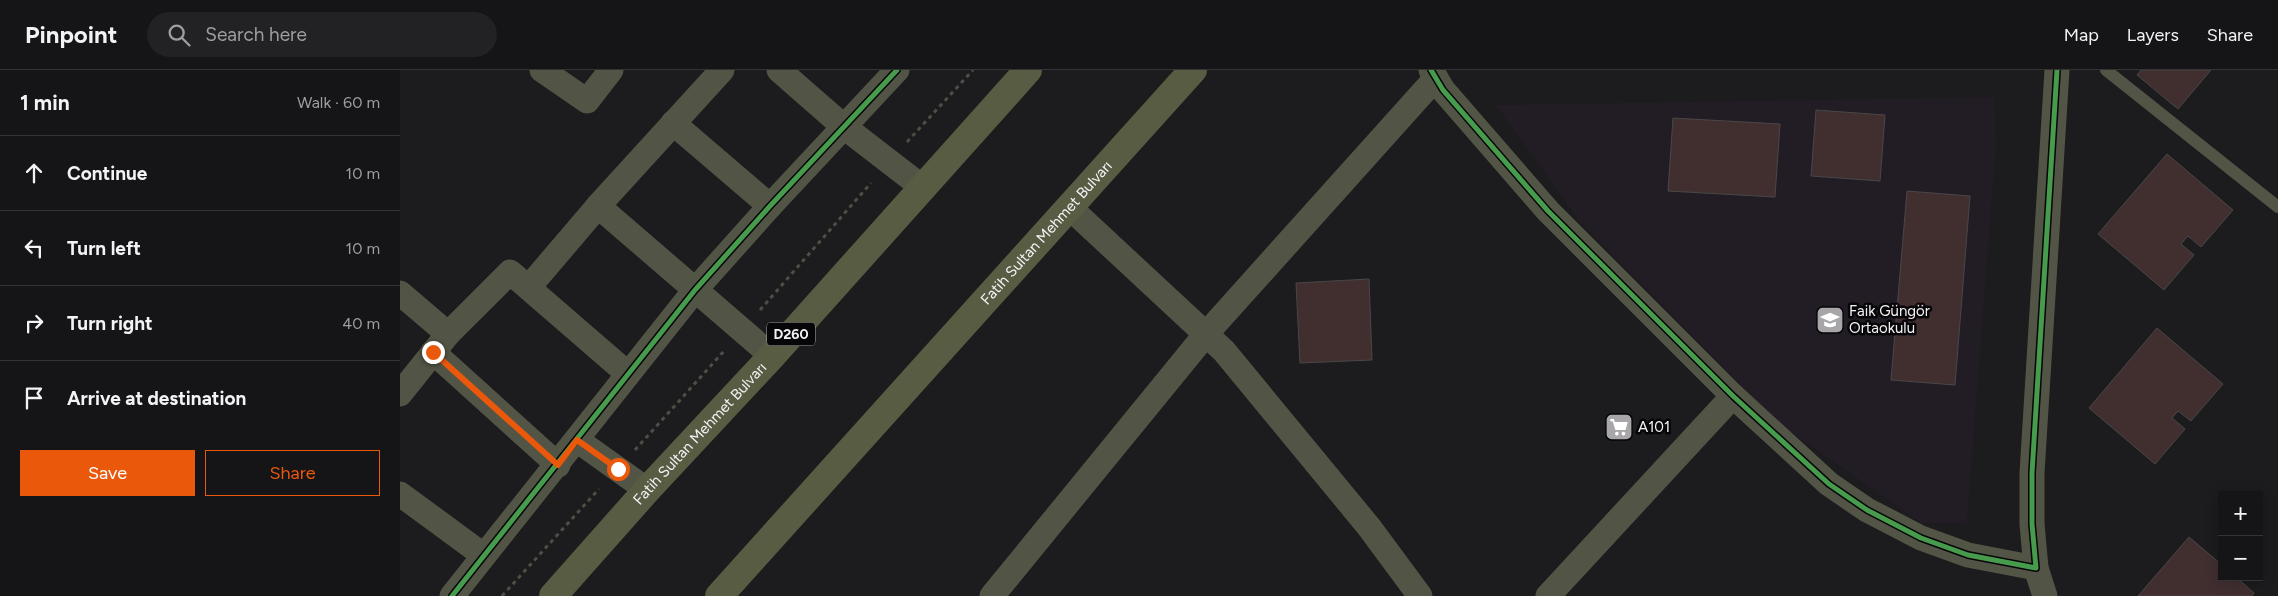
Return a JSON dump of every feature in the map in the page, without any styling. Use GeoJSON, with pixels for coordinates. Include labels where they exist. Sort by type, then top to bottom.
{"type":"FeatureCollection","features":[{"type":"Feature","properties":{"kind":"highway","name":"Fatih Sultan Mehmet Bulvarı"},"geometry":{"type":"LineString","coordinates":[[553,596],[647,490],[772,356],[1028,70]]}},
{"type":"Feature","properties":{"kind":"highway","name":"Fatih Sultan Mehmet Bulvarı"},"geometry":{"type":"LineString","coordinates":[[719,596],[1193,70]]}},
{"type":"Feature","properties":{"kind":"street"},"geometry":{"type":"LineString","coordinates":[[542,70],[587,101],[611,70]]}},
{"type":"Feature","properties":{"kind":"street"},"geometry":{"type":"LineString","coordinates":[[529,288],[598,206],[722,70]]}},
{"type":"Feature","properties":{"kind":"street"},"geometry":{"type":"LineString","coordinates":[[779,70],[843,126],[922,187]]}},
{"type":"Feature","properties":{"kind":"street"},"geometry":{"type":"LineString","coordinates":[[452,596],[483,555],[558,465],[695,290],[843,126],[898,70]]}},
{"type":"Feature","properties":{"kind":"street"},"geometry":{"type":"LineString","coordinates":[[2045,596],[2036,568],[2032,524],[2032,472],[2057,70]]}},
{"type":"Feature","properties":{"kind":"street"},"geometry":{"type":"LineString","coordinates":[[992,596],[1206,334],[1433,74],[1443,90],[1548,211],[1733,396],[1829,484],[1867,510],[1921,538],[1968,555],[2036,568]]}},
{"type":"Feature","properties":{"kind":"street"},"geometry":{"type":"LineString","coordinates":[[673,123],[770,206]]}},
{"type":"Feature","properties":{"kind":"street"},"geometry":{"type":"LineString","coordinates":[[598,206],[772,356]]}},
{"type":"Feature","properties":{"kind":"street"},"geometry":{"type":"LineString","coordinates":[[1069,207],[1224,351],[1369,527],[1420,596]]}},
{"type":"Feature","properties":{"kind":"street"},"geometry":{"type":"LineString","coordinates":[[400,394],[441,343],[510,272],[628,374]]}},
{"type":"Feature","properties":{"kind":"street"},"geometry":{"type":"LineString","coordinates":[[400,293],[441,343],[558,465]]}},
{"type":"Feature","properties":{"kind":"street"},"geometry":{"type":"LineString","coordinates":[[1548,596],[1733,396]]}},
{"type":"Feature","properties":{"kind":"street"},"geometry":{"type":"LineString","coordinates":[[577,440],[647,490]]}},
{"type":"Feature","properties":{"kind":"street"},"geometry":{"type":"LineString","coordinates":[[400,494],[483,555]]}},
{"type":"Feature","properties":{"kind":"lane"},"geometry":{"type":"LineString","coordinates":[[2106,70],[2278,207]]}},
{"type":"Feature","properties":{"kind":"shaded area","name":"Faik Güngör Ortaokulu"},"geometry":{"type":"Polygon","coordinates":[[[1994,97],[1996,145],[1967,523],[1921,523],[1778,423],[1577,218],[1496,105],[1994,97]]]}},
{"type":"Feature","properties":{"kind":"building"},"geometry":{"type":"Polygon","coordinates":[[[2141,70],[2211,70],[2178,109],[2137,75],[2141,70]]]}},
{"type":"Feature","properties":{"kind":"building"},"geometry":{"type":"Polygon","coordinates":[[[1816,110],[1885,115],[1880,181],[1811,176],[1816,110]]]}},
{"type":"Feature","properties":{"kind":"building"},"geometry":{"type":"Polygon","coordinates":[[[1673,118],[1780,124],[1775,197],[1668,191],[1673,118]]]}},
{"type":"Feature","properties":{"kind":"building"},"geometry":{"type":"Polygon","coordinates":[[[2167,154],[2233,210],[2201,247],[2188,236],[2181,244],[2194,255],[2164,290],[2098,234],[2167,154]]]}},
{"type":"Feature","properties":{"kind":"building"},"geometry":{"type":"Polygon","coordinates":[[[1907,191],[1970,196],[1955,385],[1891,380],[1907,191]]]}},
{"type":"Feature","properties":{"kind":"building"},"geometry":{"type":"Polygon","coordinates":[[[1369,279],[1372,360],[1300,363],[1296,283],[1369,279]]]}},
{"type":"Feature","properties":{"kind":"building"},"geometry":{"type":"Polygon","coordinates":[[[2157,328],[2223,384],[2191,421],[2178,411],[2172,418],[2185,429],[2155,464],[2089,408],[2157,328]]]}},
{"type":"Feature","properties":{"kind":"building"},"geometry":{"type":"Polygon","coordinates":[[[2189,537],[2218,562],[2218,581],[2240,581],[2254,593],[2252,596],[2138,596],[2189,537]]]}},
{"type":"Feature","properties":{"kind":"cycle path"},"geometry":{"type":"LineString","coordinates":[[452,596],[695,290],[770,206],[897,70]]}},
{"type":"Feature","properties":{"kind":"cycle path"},"geometry":{"type":"LineString","coordinates":[[1431,70],[1443,90],[1548,211],[1733,396],[1829,484],[1867,510],[1921,538],[1968,555],[2036,568],[2032,524],[2032,473],[2057,70]]}},
{"type":"Feature","properties":{"kind":"place","name":"Faik Güngör Ortaokulu"},"geometry":{"type":"Point","coordinates":[1830,320]}},
{"type":"Feature","properties":{"kind":"place","name":"A101"},"geometry":{"type":"Point","coordinates":[1619,427]}},
{"type":"Feature","properties":{"kind":"route"},"geometry":{"type":"LineString","coordinates":[[433,352],[558,465],[577,440],[618,469]]}}]}
